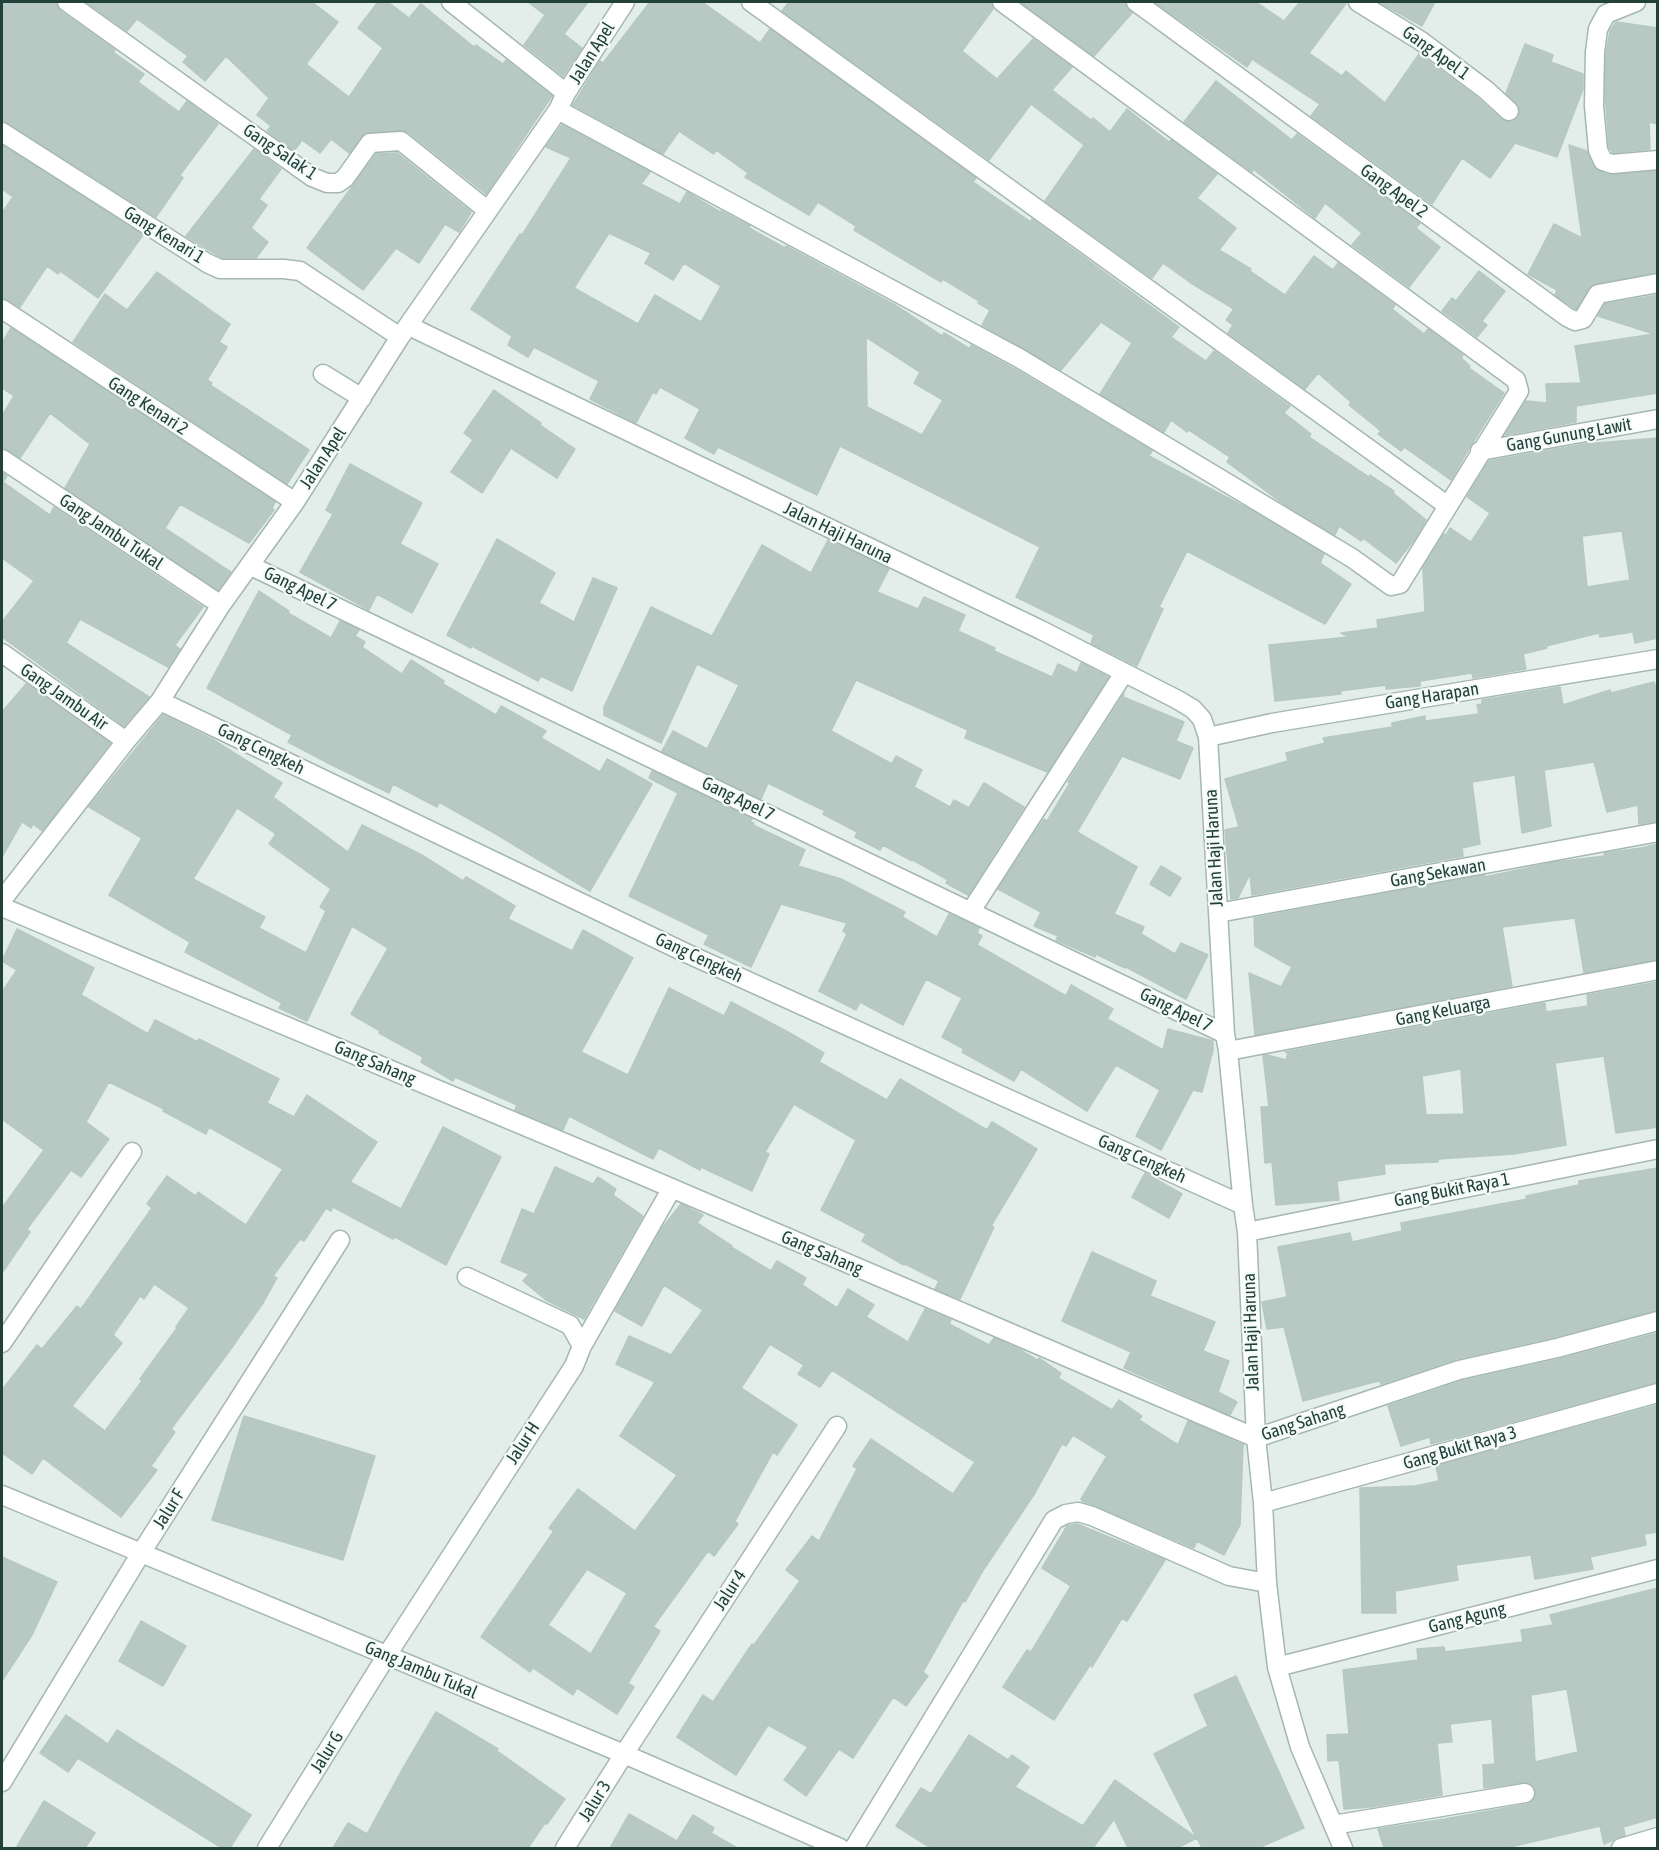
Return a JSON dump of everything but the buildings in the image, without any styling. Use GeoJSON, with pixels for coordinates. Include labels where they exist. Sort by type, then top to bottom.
{"type":"FeatureCollection","features":[{"type":"Feature","properties":{"kind":"street","name":"Gang Salak 1"},"geometry":{"type":"LineString","coordinates":[[67,2],[312,177],[327,183],[338,183],[345,178],[370,143],[401,141],[487,210]]}},
{"type":"Feature","properties":{"kind":"street"},"geometry":{"type":"LineString","coordinates":[[451,2],[566,93]]}},
{"type":"Feature","properties":{"kind":"street","name":"Jalan Apel"},"geometry":{"type":"LineString","coordinates":[[2,900],[160,701],[221,605],[295,502],[487,210],[558,110],[566,93],[625,2]]}},
{"type":"Feature","properties":{"kind":"street"},"geometry":{"type":"LineString","coordinates":[[751,2],[1448,506]]}},
{"type":"Feature","properties":{"kind":"street"},"geometry":{"type":"LineString","coordinates":[[558,110],[1019,358],[1352,558],[1391,586],[1398,586],[1404,581],[1480,451],[1519,391],[1516,380],[1002,2]]}},
{"type":"Feature","properties":{"kind":"street","name":"Gang Apel 2"},"geometry":{"type":"LineString","coordinates":[[1136,2],[1567,317],[1575,321],[1583,319],[1598,294],[1658,283]]}},
{"type":"Feature","properties":{"kind":"street","name":"Gang Apel 1"},"geometry":{"type":"LineString","coordinates":[[1358,2],[1421,41],[1486,90],[1509,111]]}},
{"type":"Feature","properties":{"kind":"street"},"geometry":{"type":"LineString","coordinates":[[1636,2],[1606,14],[1598,29],[1594,52],[1594,84],[1598,150],[1603,162],[1612,164],[1658,160]]}},
{"type":"Feature","properties":{"kind":"street","name":"Gang Kenari 1"},"geometry":{"type":"LineString","coordinates":[[2,132],[207,263],[220,269],[300,271],[405,332]]}},
{"type":"Feature","properties":{"kind":"street","name":"Gang Kenari 2"},"geometry":{"type":"LineString","coordinates":[[2,309],[295,502]]}},
{"type":"Feature","properties":{"kind":"street","name":"Jalan Haji Haruna"},"geometry":{"type":"LineString","coordinates":[[405,332],[1030,625],[1193,709],[1202,719],[1208,737],[1226,1042],[1247,1232],[1256,1438],[1263,1503],[1267,1583],[1277,1667],[1300,1747],[1343,1848]]}},
{"type":"Feature","properties":{"kind":"street"},"geometry":{"type":"LineString","coordinates":[[323,374],[362,398]]}},
{"type":"Feature","properties":{"kind":"street","name":"Gang Gunung Lawit"},"geometry":{"type":"LineString","coordinates":[[1480,451],[1658,419]]}},
{"type":"Feature","properties":{"kind":"street","name":"Gang Jambu Tukal"},"geometry":{"type":"LineString","coordinates":[[2,459],[221,605]]}},
{"type":"Feature","properties":{"kind":"street","name":"Gang Apel 7"},"geometry":{"type":"LineString","coordinates":[[251,566],[971,911],[1226,1042]]}},
{"type":"Feature","properties":{"kind":"street","name":"Gang Jambu Air"},"geometry":{"type":"LineString","coordinates":[[2,653],[126,741]]}},
{"type":"Feature","properties":{"kind":"street","name":"Gang Harapan"},"geometry":{"type":"LineString","coordinates":[[1208,737],[1272,723],[1658,659]]}},
{"type":"Feature","properties":{"kind":"street"},"geometry":{"type":"LineString","coordinates":[[971,911],[1124,673]]}},
{"type":"Feature","properties":{"kind":"street","name":"Gang Cengkeh"},"geometry":{"type":"LineString","coordinates":[[160,701],[686,953],[1243,1205]]}},
{"type":"Feature","properties":{"kind":"street","name":"Gang Sekawan"},"geometry":{"type":"LineString","coordinates":[[1218,913],[1658,832]]}},
{"type":"Feature","properties":{"kind":"street","name":"Gang Sahang"},"geometry":{"type":"LineString","coordinates":[[2,907],[672,1188],[1256,1438],[1459,1370],[1557,1348],[1658,1321]]}},
{"type":"Feature","properties":{"kind":"street","name":"Gang Keluarga"},"geometry":{"type":"LineString","coordinates":[[1226,1042],[1658,970]]}},
{"type":"Feature","properties":{"kind":"street","name":"Gang Bukit Raya 1"},"geometry":{"type":"LineString","coordinates":[[1247,1232],[1658,1149]]}},
{"type":"Feature","properties":{"kind":"street"},"geometry":{"type":"LineString","coordinates":[[2,1343],[132,1152]]}},
{"type":"Feature","properties":{"kind":"street","name":"Jalur H"},"geometry":{"type":"LineString","coordinates":[[387,1655],[574,1366],[582,1346],[672,1188]]}},
{"type":"Feature","properties":{"kind":"street","name":"Jalur F"},"geometry":{"type":"LineString","coordinates":[[2,1782],[141,1553],[340,1240]]}},
{"type":"Feature","properties":{"kind":"street"},"geometry":{"type":"LineString","coordinates":[[467,1277],[570,1325],[582,1346]]}},
{"type":"Feature","properties":{"kind":"street","name":"Gang Bukit Raya 3"},"geometry":{"type":"LineString","coordinates":[[1263,1503],[1658,1394]]}},
{"type":"Feature","properties":{"kind":"street","name":"Jalur 4"},"geometry":{"type":"LineString","coordinates":[[624,1754],[837,1426]]}},
{"type":"Feature","properties":{"kind":"street","name":"Gang Jambu Tukal"},"geometry":{"type":"LineString","coordinates":[[2,1495],[624,1754],[840,1848]]}},
{"type":"Feature","properties":{"kind":"street"},"geometry":{"type":"LineString","coordinates":[[854,1848],[1054,1520],[1066,1514],[1078,1512],[1092,1516],[1229,1576],[1267,1583]]}},
{"type":"Feature","properties":{"kind":"street","name":"Gang Agung"},"geometry":{"type":"LineString","coordinates":[[1277,1667],[1658,1569]]}},
{"type":"Feature","properties":{"kind":"street","name":"Jalur G"},"geometry":{"type":"LineString","coordinates":[[267,1848],[387,1655]]}},
{"type":"Feature","properties":{"kind":"street","name":"Jalur 3"},"geometry":{"type":"LineString","coordinates":[[566,1848],[624,1754]]}},
{"type":"Feature","properties":{"kind":"street"},"geometry":{"type":"LineString","coordinates":[[1333,1825],[1525,1793]]}},
{"type":"Feature","properties":{"kind":"street"},"geometry":{"type":"LineString","coordinates":[[1621,1848],[1658,1837]]}}]}
